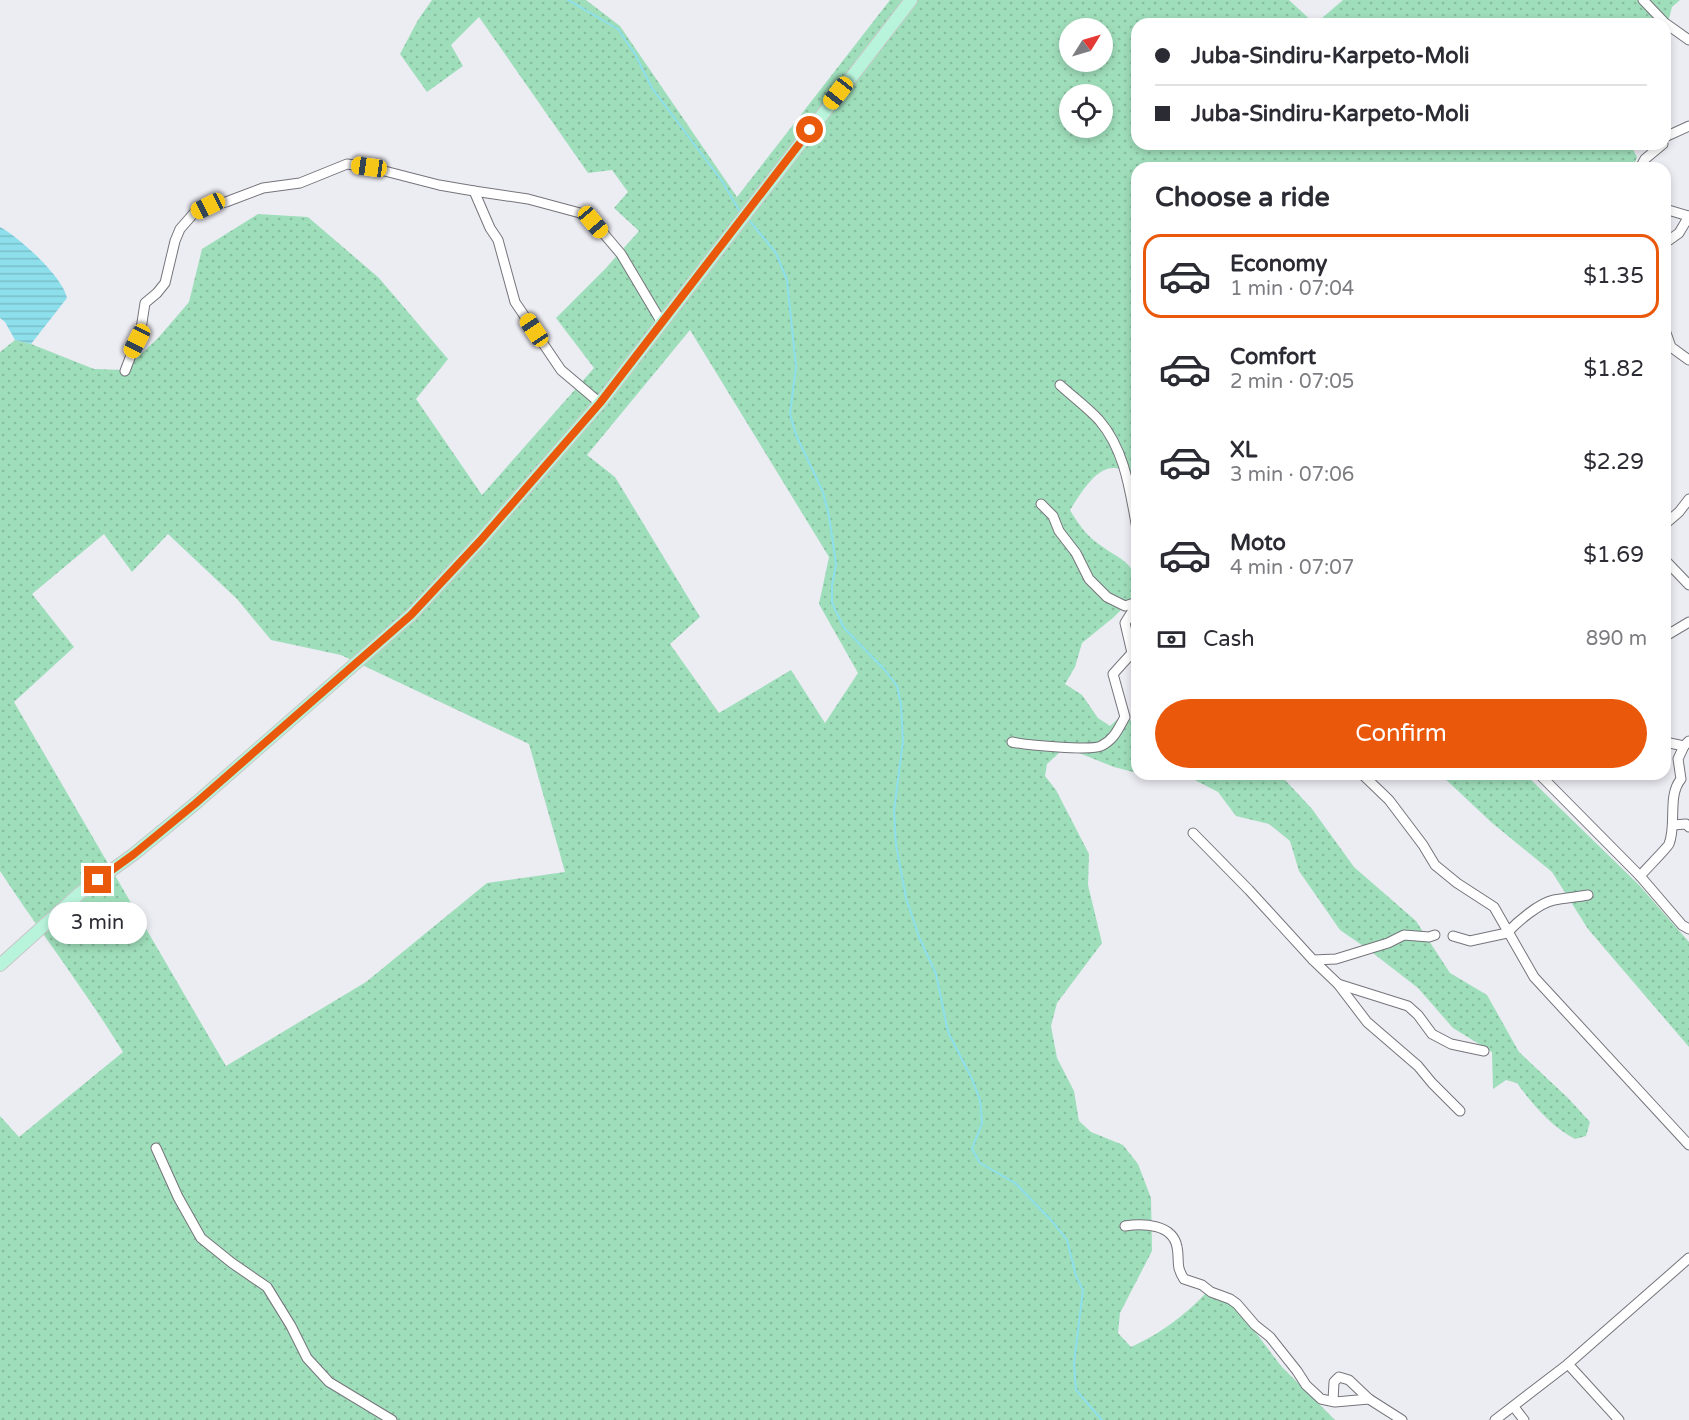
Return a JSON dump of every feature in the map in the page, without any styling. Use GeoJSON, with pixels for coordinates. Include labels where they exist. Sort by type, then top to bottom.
{"type":"FeatureCollection","features":[{"type":"Feature","properties":{"kind":"main road"},"geometry":{"type":"LineString","coordinates":[[0,965],[80,893],[134,854],[196,803],[411,615],[480,541],[600,403],[911,0]]}},
{"type":"Feature","properties":{"kind":"street"},"geometry":{"type":"LineString","coordinates":[[1643,0],[1660,18]]}},
{"type":"Feature","properties":{"kind":"street"},"geometry":{"type":"LineString","coordinates":[[1671,27],[1689,40]]}},
{"type":"Feature","properties":{"kind":"street"},"geometry":{"type":"LineString","coordinates":[[1671,136],[1689,126]]}},
{"type":"Feature","properties":{"kind":"street"},"geometry":{"type":"LineString","coordinates":[[1643,162],[1654,150]]}},
{"type":"Feature","properties":{"kind":"street"},"geometry":{"type":"LineString","coordinates":[[124,371],[141,329],[145,303],[165,283],[177,234],[194,213],[208,206],[263,188],[300,183],[347,164],[369,167],[439,185],[528,199],[580,213],[593,222],[621,254],[662,323]]}},
{"type":"Feature","properties":{"kind":"street"},"geometry":{"type":"LineString","coordinates":[[474,191],[490,228],[498,240],[514,302],[561,370],[600,403]]}},
{"type":"Feature","properties":{"kind":"street"},"geometry":{"type":"LineString","coordinates":[[1671,211],[1688,216],[1679,233],[1671,239]]}},
{"type":"Feature","properties":{"kind":"street"},"geometry":{"type":"LineString","coordinates":[[1671,348],[1689,360]]}},
{"type":"Feature","properties":{"kind":"street"},"geometry":{"type":"LineString","coordinates":[[1060,385],[1100,421],[1122,459],[1131,491]]}},
{"type":"Feature","properties":{"kind":"street"},"geometry":{"type":"LineString","coordinates":[[1671,519],[1689,499]]}},
{"type":"Feature","properties":{"kind":"street"},"geometry":{"type":"LineString","coordinates":[[1041,504],[1053,516],[1059,531],[1076,553],[1089,579],[1107,597],[1125,606],[1131,604]]}},
{"type":"Feature","properties":{"kind":"street"},"geometry":{"type":"LineString","coordinates":[[1671,566],[1689,585]]}},
{"type":"Feature","properties":{"kind":"street"},"geometry":{"type":"LineString","coordinates":[[1131,613],[1125,623],[1131,649]]}},
{"type":"Feature","properties":{"kind":"street"},"geometry":{"type":"LineString","coordinates":[[1671,633],[1689,622]]}},
{"type":"Feature","properties":{"kind":"street"},"geometry":{"type":"LineString","coordinates":[[1012,742],[1037,747],[1099,747],[1114,737],[1125,717],[1113,674],[1131,654]]}},
{"type":"Feature","properties":{"kind":"street"},"geometry":{"type":"LineString","coordinates":[[1640,876],[1669,846],[1673,825],[1675,786],[1680,778],[1678,759],[1686,744],[1671,743]]}},
{"type":"Feature","properties":{"kind":"street"},"geometry":{"type":"LineString","coordinates":[[1368,780],[1389,800],[1435,865],[1457,883],[1494,907],[1534,977],[1689,1145]]}},
{"type":"Feature","properties":{"kind":"street"},"geometry":{"type":"LineString","coordinates":[[1545,780],[1640,876],[1682,925],[1689,929]]}},
{"type":"Feature","properties":{"kind":"street"},"geometry":{"type":"LineString","coordinates":[[1673,825],[1686,824],[1689,827]]}},
{"type":"Feature","properties":{"kind":"street"},"geometry":{"type":"LineString","coordinates":[[1193,833],[1338,984],[1367,1022],[1418,1066],[1460,1111]]}},
{"type":"Feature","properties":{"kind":"street"},"geometry":{"type":"LineString","coordinates":[[1453,936],[1470,941],[1508,933],[1515,923],[1528,916],[1541,904],[1588,895]]}},
{"type":"Feature","properties":{"kind":"street"},"geometry":{"type":"LineString","coordinates":[[1313,960],[1336,959],[1388,943],[1404,935],[1429,937],[1435,935]]}},
{"type":"Feature","properties":{"kind":"street"},"geometry":{"type":"LineString","coordinates":[[1338,984],[1408,1006],[1432,1034],[1450,1044],[1484,1051]]}},
{"type":"Feature","properties":{"kind":"street"},"geometry":{"type":"LineString","coordinates":[[156,1148],[178,1197],[201,1238],[267,1287],[308,1358],[329,1382],[392,1420]]}},
{"type":"Feature","properties":{"kind":"street"},"geometry":{"type":"LineString","coordinates":[[1125,1226],[1157,1226],[1165,1232],[1177,1245],[1177,1266],[1184,1279],[1202,1285],[1211,1292],[1237,1304],[1255,1325],[1270,1336],[1310,1390],[1321,1399],[1333,1401],[1369,1399]]}},
{"type":"Feature","properties":{"kind":"street"},"geometry":{"type":"LineString","coordinates":[[1495,1420],[1568,1364],[1689,1258]]}},
{"type":"Feature","properties":{"kind":"street"},"geometry":{"type":"LineString","coordinates":[[1568,1364],[1619,1420]]}},
{"type":"Feature","properties":{"kind":"street"},"geometry":{"type":"LineString","coordinates":[[1333,1401],[1334,1382],[1339,1377],[1350,1380],[1369,1399],[1402,1420]]}},
{"type":"Feature","properties":{"kind":"street"},"geometry":{"type":"LineString","coordinates":[[1514,1407],[1524,1420]]}},
{"type":"Feature","properties":{"kind":"green space"},"geometry":{"type":"Polygon","coordinates":[[[432,0],[586,0],[620,26],[737,197],[890,0],[1289,0],[1308,18],[1131,18],[1131,150],[1633,150],[1637,157],[1635,162],[1131,162],[1131,477],[1122,470],[1114,468],[1098,474],[1091,480],[1070,510],[1091,538],[1131,569],[1131,600],[1082,643],[1075,667],[1065,684],[1082,695],[1098,718],[1110,726],[1121,716],[1131,720],[1131,771],[1074,751],[1060,752],[1047,764],[1045,776],[1056,790],[1089,854],[1088,885],[1102,943],[1057,1003],[1051,1026],[1057,1058],[1074,1091],[1079,1121],[1091,1132],[1123,1145],[1138,1164],[1151,1198],[1152,1251],[1120,1313],[1118,1333],[1131,1347],[1172,1323],[1208,1291],[1228,1296],[1281,1366],[1335,1420],[0,1420],[0,1116],[19,1137],[123,1052],[0,871],[0,352],[15,340],[94,369],[124,370],[159,337],[189,302],[202,249],[258,214],[308,217],[379,278],[448,359],[416,399],[482,495],[594,368],[556,318],[639,231],[614,208],[628,192],[612,170],[588,173],[479,17],[451,45],[463,66],[427,92],[400,54],[418,20],[432,0]],[[690,330],[587,455],[615,477],[700,617],[670,644],[719,713],[791,670],[825,723],[858,673],[819,604],[829,557],[690,330]],[[104,534],[32,594],[74,647],[14,702],[226,1066],[366,982],[487,883],[565,872],[529,744],[341,655],[271,640],[237,599],[168,534],[132,572],[104,534]]]}},
{"type":"Feature","properties":{"kind":"green space"},"geometry":{"type":"Polygon","coordinates":[[[1343,0],[1680,0],[1672,7],[1669,18],[1322,18],[1343,0]]]}},
{"type":"Feature","properties":{"kind":"green space"},"geometry":{"type":"Polygon","coordinates":[[[1195,780],[1286,781],[1312,809],[1354,867],[1416,921],[1450,973],[1487,995],[1519,1052],[1590,1122],[1586,1136],[1575,1139],[1550,1122],[1517,1083],[1506,1080],[1493,1089],[1492,1052],[1453,1028],[1418,988],[1340,930],[1299,871],[1290,841],[1269,824],[1236,816],[1218,792],[1195,780]]]}},
{"type":"Feature","properties":{"kind":"green space"},"geometry":{"type":"Polygon","coordinates":[[[1446,780],[1531,780],[1639,885],[1689,942],[1689,1047],[1588,929],[1552,872],[1491,822],[1446,780]]]}},
{"type":"Feature","properties":{"kind":"water"},"geometry":{"type":"Polygon","coordinates":[[[0,227],[18,239],[39,258],[58,279],[67,298],[31,344],[15,340],[5,322],[0,318],[0,227]]]}},
{"type":"Feature","properties":{"kind":"waterway"},"geometry":{"type":"LineString","coordinates":[[568,0],[618,29],[635,54],[652,88],[722,181],[740,212]]}},
{"type":"Feature","properties":{"kind":"waterway"},"geometry":{"type":"LineString","coordinates":[[749,220],[776,253],[787,280],[796,367],[790,414],[796,435],[823,492],[829,516],[836,564],[832,585],[832,603],[844,628],[885,670],[897,686],[901,704],[903,741],[894,811],[896,845],[906,898],[919,937],[936,974],[948,1032],[980,1100],[982,1123],[972,1149],[980,1163],[1015,1183],[1067,1240],[1076,1276],[1083,1290],[1074,1363],[1076,1390],[1102,1420]]}},
{"type":"Feature","properties":{"kind":"route"},"geometry":{"type":"LineString","coordinates":[[98,880],[196,803],[411,615],[480,541],[600,403],[810,130]]}}]}
